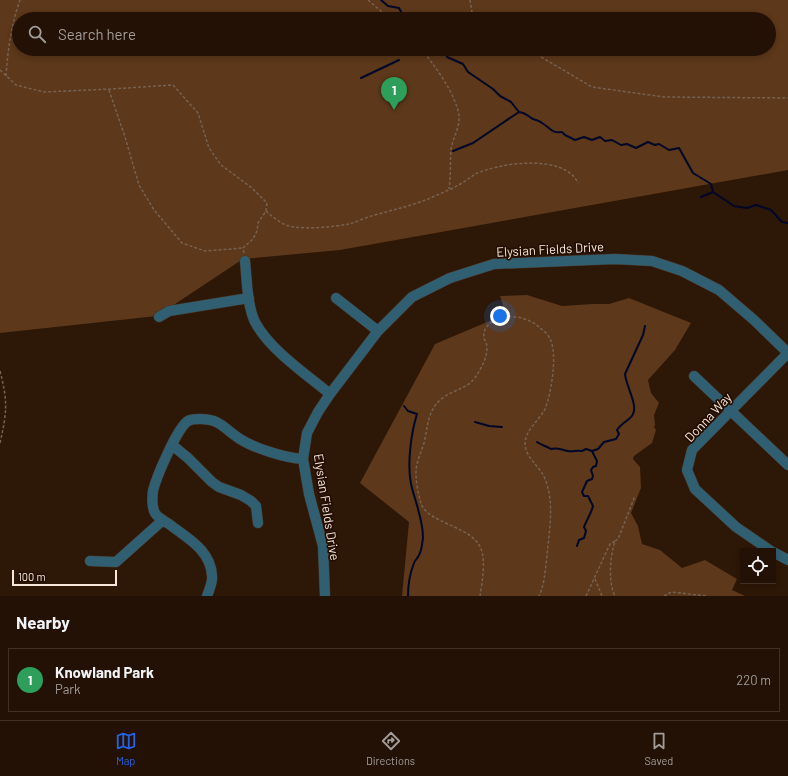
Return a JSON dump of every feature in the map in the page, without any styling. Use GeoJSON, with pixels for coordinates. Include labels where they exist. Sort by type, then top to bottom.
{"type":"FeatureCollection","features":[{"type":"Feature","properties":{"kind":"street","name":"Elysian Fields Drive"},"geometry":{"type":"LineString","coordinates":[[325,596],[323,546],[309,494],[303,459],[307,433],[330,394],[378,331],[412,297],[450,278],[494,264],[615,259],[652,261],[682,271],[719,290],[743,310],[788,353]]}},
{"type":"Feature","properties":{"kind":"street"},"geometry":{"type":"LineString","coordinates":[[245,261],[249,298],[255,321],[269,342],[330,394]]}},
{"type":"Feature","properties":{"kind":"street"},"geometry":{"type":"LineString","coordinates":[[159,317],[169,311],[249,298]]}},
{"type":"Feature","properties":{"kind":"street"},"geometry":{"type":"LineString","coordinates":[[336,298],[378,331]]}},
{"type":"Feature","properties":{"kind":"street","name":"Donna Way"},"geometry":{"type":"LineString","coordinates":[[767,548],[731,522],[695,488],[687,470],[692,450],[788,353]]}},
{"type":"Feature","properties":{"kind":"street"},"geometry":{"type":"LineString","coordinates":[[694,376],[788,465]]}},
{"type":"Feature","properties":{"kind":"street"},"geometry":{"type":"LineString","coordinates":[[207,596],[213,577],[206,555],[199,546],[155,513],[153,493],[155,483],[182,427],[189,420],[198,418],[218,422],[240,439],[256,446],[294,458],[303,459]]}},
{"type":"Feature","properties":{"kind":"street"},"geometry":{"type":"LineString","coordinates":[[172,445],[219,487],[251,501],[256,506],[258,523]]}},
{"type":"Feature","properties":{"kind":"street"},"geometry":{"type":"LineString","coordinates":[[90,561],[116,562],[163,520]]}},
{"type":"Feature","properties":{"kind":"street","name":"Donna Way"},"geometry":{"type":"LineString","coordinates":[[776,554],[788,560]]}},
{"type":"Feature","properties":{"kind":"path"},"geometry":{"type":"LineString","coordinates":[[16,12],[20,0]]}},
{"type":"Feature","properties":{"kind":"path"},"geometry":{"type":"LineString","coordinates":[[368,0],[382,12]]}},
{"type":"Feature","properties":{"kind":"path"},"geometry":{"type":"LineString","coordinates":[[470,0],[472,12]]}},
{"type":"Feature","properties":{"kind":"path"},"geometry":{"type":"LineString","coordinates":[[6,76],[8,47],[12,27]]}},
{"type":"Feature","properties":{"kind":"path"},"geometry":{"type":"LineString","coordinates":[[427,56],[450,90],[459,115],[457,131],[452,146],[450,182],[448,190]]}},
{"type":"Feature","properties":{"kind":"path"},"geometry":{"type":"LineString","coordinates":[[539,56],[592,87],[664,97],[788,98]]}},
{"type":"Feature","properties":{"kind":"path"},"geometry":{"type":"LineString","coordinates":[[0,70],[16,85],[44,92],[109,90],[173,85],[198,113],[209,148],[221,165],[252,188],[267,202],[266,211],[258,223],[257,231],[253,239],[243,248],[204,251],[182,243],[154,210],[139,186],[125,137],[109,90]]}},
{"type":"Feature","properties":{"kind":"path"},"geometry":{"type":"LineString","coordinates":[[266,211],[279,222],[293,227],[349,224],[374,215],[415,205],[448,190],[475,174],[502,166],[521,164],[541,163],[557,165],[575,176],[578,183]]}},
{"type":"Feature","properties":{"kind":"path"},"geometry":{"type":"LineString","coordinates":[[243,248],[245,261]]}},
{"type":"Feature","properties":{"kind":"path"},"geometry":{"type":"LineString","coordinates":[[480,596],[483,556],[481,547],[466,533],[426,512],[421,504],[416,468],[424,444],[427,421],[433,408],[446,396],[467,386],[475,379],[485,357],[487,347],[484,334],[488,325],[495,320],[504,317],[513,317],[529,321],[541,329],[550,338],[553,350],[552,378],[546,405],[527,433],[525,441],[528,454],[544,477],[550,500],[550,523],[545,579],[539,596]]}},
{"type":"Feature","properties":{"kind":"path"},"geometry":{"type":"LineString","coordinates":[[0,371],[5,389],[6,403],[5,418],[0,443]]}},
{"type":"Feature","properties":{"kind":"path"},"geometry":{"type":"LineString","coordinates":[[615,596],[610,583],[612,552],[635,496]]}},
{"type":"Feature","properties":{"kind":"path"},"geometry":{"type":"LineString","coordinates":[[586,596],[610,544],[615,542]]}},
{"type":"Feature","properties":{"kind":"path"},"geometry":{"type":"LineString","coordinates":[[595,578],[602,596]]}},
{"type":"Feature","properties":{"kind":"path"},"geometry":{"type":"LineString","coordinates":[[664,596],[668,593],[674,592],[694,596],[707,596]]}},
{"type":"Feature","properties":{"kind":"shaded area"},"geometry":{"type":"Polygon","coordinates":[[[0,0],[788,0],[788,170],[340,250],[243,259],[157,316],[0,333],[0,0]]]}},
{"type":"Feature","properties":{"kind":"shaded area"},"geometry":{"type":"Polygon","coordinates":[[[527,295],[562,306],[609,304],[629,298],[691,323],[675,350],[648,380],[651,393],[659,403],[654,415],[654,427],[656,430],[652,443],[634,456],[633,459],[640,467],[641,488],[631,513],[638,526],[642,544],[660,550],[682,568],[705,560],[737,579],[732,590],[745,596],[402,596],[409,522],[360,483],[435,344],[506,314],[500,296],[527,295]]]}},
{"type":"Feature","properties":{"kind":"waterway"},"geometry":{"type":"LineString","coordinates":[[381,0],[388,6],[399,8],[401,12]]}},
{"type":"Feature","properties":{"kind":"waterway"},"geometry":{"type":"LineString","coordinates":[[447,56],[463,64],[468,72],[493,89],[500,96],[511,102],[519,112]]}},
{"type":"Feature","properties":{"kind":"waterway"},"geometry":{"type":"LineString","coordinates":[[361,78],[399,60]]}},
{"type":"Feature","properties":{"kind":"waterway"},"geometry":{"type":"LineString","coordinates":[[519,112],[524,113],[553,131],[562,132],[575,140],[584,137],[592,140],[600,137],[605,141],[612,140],[621,145],[627,144],[636,148],[648,142],[655,145],[659,144],[669,150],[679,148],[693,173],[711,184],[713,192],[734,206],[747,208],[756,205],[771,210],[782,222],[788,223]]}},
{"type":"Feature","properties":{"kind":"waterway"},"geometry":{"type":"LineString","coordinates":[[453,151],[473,143],[519,112]]}},
{"type":"Feature","properties":{"kind":"waterway"},"geometry":{"type":"LineString","coordinates":[[701,197],[713,192]]}},
{"type":"Feature","properties":{"kind":"waterway"},"geometry":{"type":"LineString","coordinates":[[592,451],[598,449],[604,442],[616,439],[619,434],[617,430],[633,414],[634,406],[625,374],[643,335],[645,326]]}},
{"type":"Feature","properties":{"kind":"waterway"},"geometry":{"type":"LineString","coordinates":[[404,406],[408,411],[417,414],[411,439],[409,467],[411,484],[423,531],[421,551],[414,562],[411,571],[408,596]]}},
{"type":"Feature","properties":{"kind":"waterway"},"geometry":{"type":"LineString","coordinates":[[475,422],[489,426],[502,427]]}},
{"type":"Feature","properties":{"kind":"waterway"},"geometry":{"type":"LineString","coordinates":[[537,442],[551,449],[558,448],[566,451],[582,451],[586,449],[592,451],[597,461],[596,466],[591,470],[593,476],[592,479],[587,481],[582,492],[584,496],[588,496],[593,506],[584,527],[586,531],[584,538],[579,540],[577,546]]}},
{"type":"Feature","properties":{"kind":"place","name":"Knowland Park"},"geometry":{"type":"Point","coordinates":[394,110]}}]}
